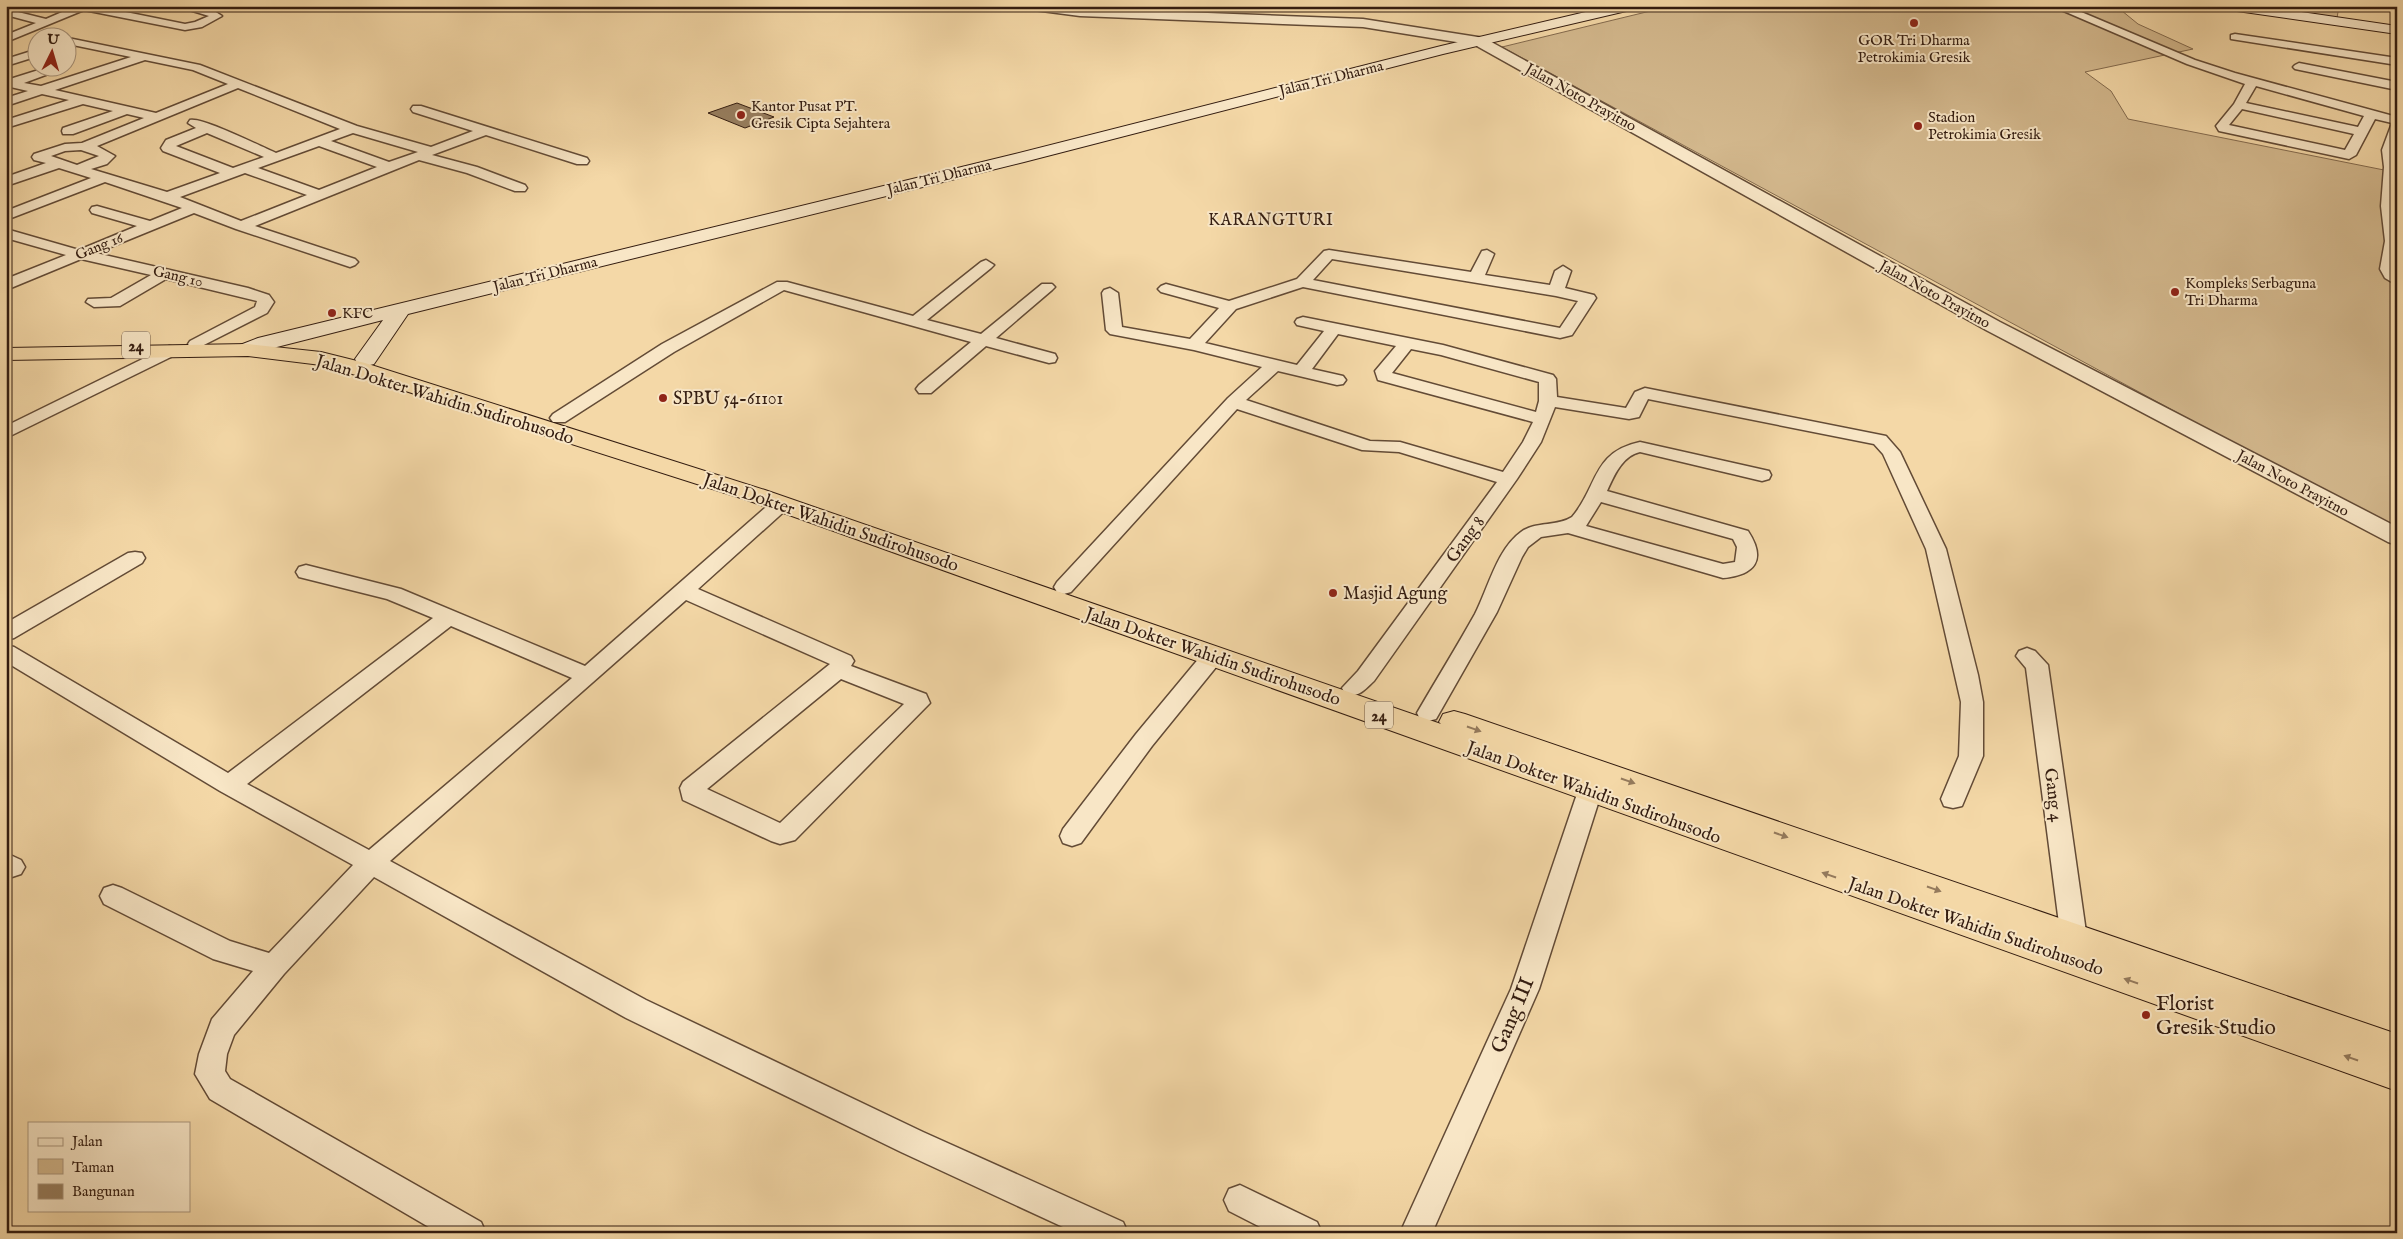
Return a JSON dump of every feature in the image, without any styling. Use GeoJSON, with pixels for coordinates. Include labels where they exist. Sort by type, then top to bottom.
{"type":"FeatureCollection","features":[{"type":"Feature","properties":{"kind":"highway","name":"Jalan Dokter Wahidin Sudirohusodo"},"geometry":{"type":"LineString","coordinates":[[6,348],[196,344],[257,347],[321,359],[361,363],[559,418],[753,475],[1064,587],[1353,688],[1424,721],[1590,791],[2397,1074]]}},
{"type":"Feature","properties":{"kind":"highway","name":"Jalan Dokter Wahidin Sudirohusodo"},"geometry":{"type":"LineString","coordinates":[[6,354],[169,351],[257,347]]}},
{"type":"Feature","properties":{"kind":"highway","name":"Jalan Dokter Wahidin Sudirohusodo"},"geometry":{"type":"LineString","coordinates":[[361,363],[781,504],[1213,656],[1642,786],[2397,1051]]}},
{"type":"Feature","properties":{"kind":"main road","name":"Jalan Tri Dharma"},"geometry":{"type":"LineString","coordinates":[[257,347],[1479,41],[1630,6]]}},
{"type":"Feature","properties":{"kind":"main road"},"geometry":{"type":"LineString","coordinates":[[2230,6],[2397,30]]}},
{"type":"Feature","properties":{"kind":"main road"},"geometry":{"type":"LineString","coordinates":[[361,363],[401,310]]}},
{"type":"Feature","properties":{"kind":"street"},"geometry":{"type":"LineString","coordinates":[[6,39],[84,7],[185,27],[198,25],[217,16],[211,12],[181,6]]}},
{"type":"Feature","properties":{"kind":"street"},"geometry":{"type":"LineString","coordinates":[[1034,6],[1073,12],[1362,23],[1479,41]]}},
{"type":"Feature","properties":{"kind":"street"},"geometry":{"type":"LineString","coordinates":[[2057,6],[2191,62],[2252,82],[2397,120]]}},
{"type":"Feature","properties":{"kind":"street"},"geometry":{"type":"LineString","coordinates":[[6,12],[63,27]]}},
{"type":"Feature","properties":{"kind":"street"},"geometry":{"type":"LineString","coordinates":[[78,39],[97,32]]}},
{"type":"Feature","properties":{"kind":"street"},"geometry":{"type":"LineString","coordinates":[[2235,37],[2397,62]]}},
{"type":"Feature","properties":{"kind":"street","name":"Jalan Noto Prayitno"},"geometry":{"type":"LineString","coordinates":[[1479,41],[1993,326],[2397,537]]}},
{"type":"Feature","properties":{"kind":"street"},"geometry":{"type":"LineString","coordinates":[[78,44],[196,67],[352,129],[425,153],[520,188]]}},
{"type":"Feature","properties":{"kind":"street"},"geometry":{"type":"LineString","coordinates":[[6,63],[28,55]]}},
{"type":"Feature","properties":{"kind":"street"},"geometry":{"type":"LineString","coordinates":[[6,102],[145,56]]}},
{"type":"Feature","properties":{"kind":"street"},"geometry":{"type":"LineString","coordinates":[[2300,67],[2397,86]]}},
{"type":"Feature","properties":{"kind":"street"},"geometry":{"type":"LineString","coordinates":[[9,82],[28,76]]}},
{"type":"Feature","properties":{"kind":"street"},"geometry":{"type":"LineString","coordinates":[[9,82],[47,89],[129,109],[162,114],[208,128],[275,157]]}},
{"type":"Feature","properties":{"kind":"street"},"geometry":{"type":"LineString","coordinates":[[2252,82],[2239,105],[2223,127],[2348,155],[2363,132],[2372,113]]}},
{"type":"Feature","properties":{"kind":"street"},"geometry":{"type":"LineString","coordinates":[[83,146],[240,83]]}},
{"type":"Feature","properties":{"kind":"street"},"geometry":{"type":"LineString","coordinates":[[6,124],[85,99]]}},
{"type":"Feature","properties":{"kind":"street"},"geometry":{"type":"LineString","coordinates":[[2239,105],[2363,132]]}},
{"type":"Feature","properties":{"kind":"street"},"geometry":{"type":"LineString","coordinates":[[68,131],[129,109]]}},
{"type":"Feature","properties":{"kind":"street"},"geometry":{"type":"LineString","coordinates":[[417,109],[582,161]]}},
{"type":"Feature","properties":{"kind":"street"},"geometry":{"type":"LineString","coordinates":[[2397,124],[2390,150],[2394,168],[2393,206],[2395,241],[2388,269],[2390,275],[2397,280]]}},
{"type":"Feature","properties":{"kind":"street"},"geometry":{"type":"LineString","coordinates":[[208,128],[171,143],[168,148],[317,194]]}},
{"type":"Feature","properties":{"kind":"street"},"geometry":{"type":"LineString","coordinates":[[167,197],[352,129]]}},
{"type":"Feature","properties":{"kind":"street"},"geometry":{"type":"LineString","coordinates":[[241,226],[317,194],[485,131]]}},
{"type":"Feature","properties":{"kind":"street"},"geometry":{"type":"LineString","coordinates":[[319,141],[389,166]]}},
{"type":"Feature","properties":{"kind":"street"},"geometry":{"type":"LineString","coordinates":[[77,169],[102,161],[108,156],[83,146],[72,145],[39,157],[57,164],[167,197],[241,226],[350,262]]}},
{"type":"Feature","properties":{"kind":"street"},"geometry":{"type":"LineString","coordinates":[[6,182],[57,164]]}},
{"type":"Feature","properties":{"kind":"street"},"geometry":{"type":"LineString","coordinates":[[6,216],[105,177]]}},
{"type":"Feature","properties":{"kind":"street","name":"Gang 16"},"geometry":{"type":"LineString","coordinates":[[6,285],[193,208]]}},
{"type":"Feature","properties":{"kind":"street"},"geometry":{"type":"LineString","coordinates":[[96,210],[150,225]]}},
{"type":"Feature","properties":{"kind":"street","name":"Gang 10"},"geometry":{"type":"LineString","coordinates":[[6,233],[78,254],[242,291],[263,298],[266,302],[261,310],[196,344]]}},
{"type":"Feature","properties":{"kind":"street"},"geometry":{"type":"LineString","coordinates":[[1194,345],[1230,306],[1302,282],[1329,254],[1556,290],[1588,298],[1566,332],[1562,333],[1302,282]]}},
{"type":"Feature","properties":{"kind":"street"},"geometry":{"type":"LineString","coordinates":[[1476,277],[1487,254]]}},
{"type":"Feature","properties":{"kind":"street"},"geometry":{"type":"LineString","coordinates":[[916,321],[986,265]]}},
{"type":"Feature","properties":{"kind":"street"},"geometry":{"type":"LineString","coordinates":[[1556,290],[1563,271]]}},
{"type":"Feature","properties":{"kind":"street"},"geometry":{"type":"LineString","coordinates":[[94,302],[114,303],[165,273]]}},
{"type":"Feature","properties":{"kind":"street"},"geometry":{"type":"LineString","coordinates":[[559,418],[668,348],[782,285],[1049,358]]}},
{"type":"Feature","properties":{"kind":"street"},"geometry":{"type":"LineString","coordinates":[[925,389],[1047,287]]}},
{"type":"Feature","properties":{"kind":"street"},"geometry":{"type":"LineString","coordinates":[[1166,289],[1230,306]]}},
{"type":"Feature","properties":{"kind":"street"},"geometry":{"type":"LineString","coordinates":[[1110,294],[1114,330],[1194,345],[1338,380]]}},
{"type":"Feature","properties":{"kind":"street"},"geometry":{"type":"LineString","coordinates":[[1303,322],[1408,342],[1546,377],[1545,410]]}},
{"type":"Feature","properties":{"kind":"street"},"geometry":{"type":"LineString","coordinates":[[1301,372],[1334,327]]}},
{"type":"Feature","properties":{"kind":"street"},"geometry":{"type":"LineString","coordinates":[[1408,342],[1383,371],[1384,376],[1545,410],[1629,414],[1633,412],[1641,396],[1645,394],[1880,440],[1891,452],[1936,549],[1967,675],[1972,702],[1971,756],[1953,799]]}},
{"type":"Feature","properties":{"kind":"street"},"geometry":{"type":"LineString","coordinates":[[6,433],[169,351]]}},
{"type":"Feature","properties":{"kind":"street"},"geometry":{"type":"LineString","coordinates":[[1064,587],[1234,402],[1274,365]]}},
{"type":"Feature","properties":{"kind":"street"},"geometry":{"type":"LineString","coordinates":[[1234,402],[1368,446],[1400,447],[1508,479]]}},
{"type":"Feature","properties":{"kind":"street","name":"Gang 8"},"geometry":{"type":"LineString","coordinates":[[1353,688],[1366,676],[1508,479],[1532,442],[1545,410]]}},
{"type":"Feature","properties":{"kind":"street"},"geometry":{"type":"LineString","coordinates":[[1572,528],[1584,515],[1616,460],[1632,448],[1640,447],[1762,475]]}},
{"type":"Feature","properties":{"kind":"street"},"geometry":{"type":"LineString","coordinates":[[1424,721],[1494,598],[1517,549],[1527,537],[1538,532],[1572,528],[1723,571],[1738,570],[1745,564],[1747,547],[1741,535],[1595,494]]}},
{"type":"Feature","properties":{"kind":"street"},"geometry":{"type":"LineString","coordinates":[[470,1233],[220,1089],[210,1074],[213,1054],[222,1028],[274,966],[372,862],[588,676],[781,504]]}},
{"type":"Feature","properties":{"kind":"street"},"geometry":{"type":"LineString","coordinates":[[6,633],[135,558]]}},
{"type":"Feature","properties":{"kind":"street"},"geometry":{"type":"LineString","coordinates":[[306,572],[394,594],[588,676]]}},
{"type":"Feature","properties":{"kind":"street"},"geometry":{"type":"LineString","coordinates":[[683,590],[842,659],[843,662],[838,669],[692,788],[692,793],[780,834],[786,833],[919,703],[918,700],[838,669]]}},
{"type":"Feature","properties":{"kind":"street"},"geometry":{"type":"LineString","coordinates":[[229,785],[449,617]]}},
{"type":"Feature","properties":{"kind":"street"},"geometry":{"type":"LineString","coordinates":[[6,652],[229,785],[636,1009],[912,1142],[1112,1233]]}},
{"type":"Feature","properties":{"kind":"street"},"geometry":{"type":"LineString","coordinates":[[1072,836],[1144,740],[1213,656]]}},
{"type":"Feature","properties":{"kind":"street","name":"Gang 4"},"geometry":{"type":"LineString","coordinates":[[2027,656],[2037,665],[2074,939]]}},
{"type":"Feature","properties":{"kind":"street","name":"Gang III"},"geometry":{"type":"LineString","coordinates":[[1416,1233],[1525,989],[1590,791]]}},
{"type":"Feature","properties":{"kind":"street"},"geometry":{"type":"LineString","coordinates":[[113,896],[223,951],[274,966]]}},
{"type":"Feature","properties":{"kind":"street"},"geometry":{"type":"LineString","coordinates":[[1240,1200],[1306,1233]]}},
{"type":"Feature","properties":{"kind":"green space","name":"Kompleks Serbaguna Tri Dharma"},"geometry":{"type":"Polygon","coordinates":[[[1671,6],[2116,6],[2138,24],[2193,49],[2085,72],[2111,91],[2128,119],[2384,170],[2397,228],[2397,355],[2392,529],[1502,47],[1671,6]]]}},
{"type":"Feature","properties":{"kind":"green space"},"geometry":{"type":"Polygon","coordinates":[[[2235,6],[2339,6],[2337,18],[2235,6]]]}},
{"type":"Feature","properties":{"kind":"shaded area"},"geometry":{"type":"Polygon","coordinates":[[[1476,6],[1550,6],[1531,10],[1513,10],[1476,6]]]}},
{"type":"Feature","properties":{"kind":"building","name":"Kantor Pusat PT. Gresik Cipta Sejahtera"},"geometry":{"type":"Polygon","coordinates":[[[737,103],[774,117],[745,128],[708,113],[737,103]]]}},
{"type":"Feature","properties":{"kind":"place","name":"GOR Tri Dharma Petrokimia Gresik"},"geometry":{"type":"Point","coordinates":[1914,23]}},
{"type":"Feature","properties":{"kind":"place","name":"Kantor Pusat PT. Gresik Cipta Sejahtera"},"geometry":{"type":"Point","coordinates":[741,115]}},
{"type":"Feature","properties":{"kind":"place","name":"Stadion Petrokimia Gresik"},"geometry":{"type":"Point","coordinates":[1918,126]}},
{"type":"Feature","properties":{"kind":"place","name":"Kompleks Serbaguna Tri Dharma"},"geometry":{"type":"Point","coordinates":[2175,292]}},
{"type":"Feature","properties":{"kind":"place","name":"KFC"},"geometry":{"type":"Point","coordinates":[332,313]}},
{"type":"Feature","properties":{"kind":"place","name":"SPBU 54-61101"},"geometry":{"type":"Point","coordinates":[663,398]}},
{"type":"Feature","properties":{"kind":"place","name":"Masjid Agung"},"geometry":{"type":"Point","coordinates":[1333,593]}},
{"type":"Feature","properties":{"kind":"place","name":"Florist Gresik Studio"},"geometry":{"type":"Point","coordinates":[2146,1015]}},
{"type":"Feature","properties":{"kind":"district","name":"KARANGTURI"},"geometry":{"type":"Point","coordinates":[1271,219]}}]}
